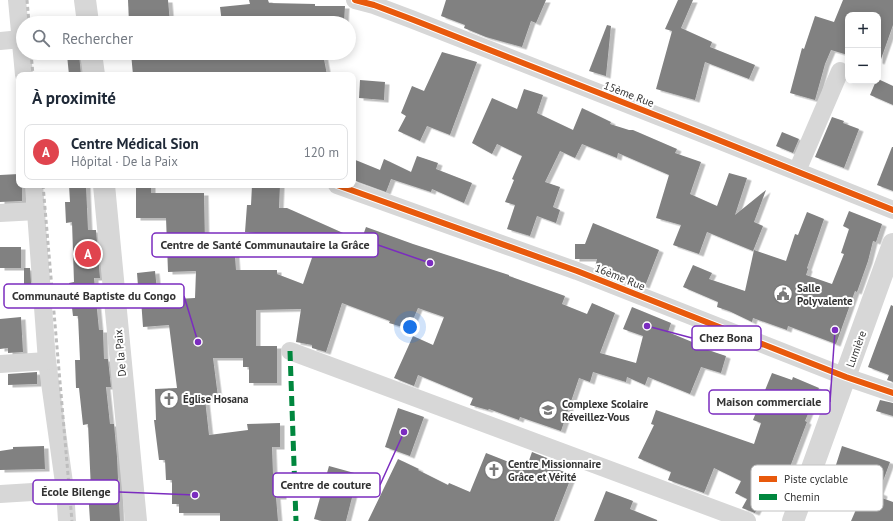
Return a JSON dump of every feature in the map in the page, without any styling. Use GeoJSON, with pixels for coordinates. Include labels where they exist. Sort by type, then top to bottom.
{"type":"FeatureCollection","features":[{"type":"Feature","properties":{"kind":"street"},"geometry":{"type":"LineString","coordinates":[[17,0],[19,16]]}},
{"type":"Feature","properties":{"kind":"street"},"geometry":{"type":"LineString","coordinates":[[85,0],[87,16]]}},
{"type":"Feature","properties":{"kind":"street","name":"15ème Rue"},"geometry":{"type":"LineString","coordinates":[[356,0],[375,2],[893,210]]}},
{"type":"Feature","properties":{"kind":"street"},"geometry":{"type":"LineString","coordinates":[[0,41],[16,39]]}},
{"type":"Feature","properties":{"kind":"street"},"geometry":{"type":"LineString","coordinates":[[23,60],[24,72]]}},
{"type":"Feature","properties":{"kind":"street"},"geometry":{"type":"LineString","coordinates":[[92,60],[94,72]]}},
{"type":"Feature","properties":{"kind":"street"},"geometry":{"type":"LineString","coordinates":[[797,171],[840,71]]}},
{"type":"Feature","properties":{"kind":"street"},"geometry":{"type":"LineString","coordinates":[[34,188],[47,361],[65,490],[67,521]]}},
{"type":"Feature","properties":{"kind":"street","name":"De la Paix"},"geometry":{"type":"LineString","coordinates":[[104,188],[136,521]]}},
{"type":"Feature","properties":{"kind":"street","name":"16ème Rue"},"geometry":{"type":"LineString","coordinates":[[345,188],[577,271],[846,377],[893,393]]}},
{"type":"Feature","properties":{"kind":"street"},"geometry":{"type":"LineString","coordinates":[[0,213],[37,211]]}},
{"type":"Feature","properties":{"kind":"street","name":"Lumière"},"geometry":{"type":"LineString","coordinates":[[814,465],[893,244]]}},
{"type":"Feature","properties":{"kind":"street"},"geometry":{"type":"LineString","coordinates":[[290,351],[748,521]]}},
{"type":"Feature","properties":{"kind":"street"},"geometry":{"type":"LineString","coordinates":[[0,364],[47,361]]}},
{"type":"Feature","properties":{"kind":"street"},"geometry":{"type":"LineString","coordinates":[[0,494],[65,490]]}},
{"type":"Feature","properties":{"kind":"street","name":"Lumière"},"geometry":{"type":"LineString","coordinates":[[793,521],[797,511]]}},
{"type":"Feature","properties":{"kind":"building"},"geometry":{"type":"Polygon","coordinates":[[[128,0],[168,0],[169,16],[129,16],[128,0]]]}},
{"type":"Feature","properties":{"kind":"building"},"geometry":{"type":"Polygon","coordinates":[[[249,0],[268,0],[269,3],[345,6],[344,16],[221,16],[220,7],[250,4],[249,0]]]}},
{"type":"Feature","properties":{"kind":"building"},"geometry":{"type":"Polygon","coordinates":[[[446,0],[546,0],[536,23],[531,21],[522,47],[486,37],[464,28],[465,25],[441,16],[446,0]]]}},
{"type":"Feature","properties":{"kind":"building"},"geometry":{"type":"Polygon","coordinates":[[[678,0],[693,0],[681,28],[712,42],[710,47],[755,65],[749,79],[705,62],[695,100],[656,89],[672,31],[665,29],[678,0]]]}},
{"type":"Feature","properties":{"kind":"building"},"geometry":{"type":"Polygon","coordinates":[[[843,0],[893,0],[893,25],[881,59],[881,12],[845,12],[845,54],[831,50],[825,64],[815,100],[790,93],[802,48],[804,49],[815,16],[834,22],[843,0]]]}},
{"type":"Feature","properties":{"kind":"building"},"geometry":{"type":"Polygon","coordinates":[[[607,25],[611,26],[606,76],[589,71],[607,25]]]}},
{"type":"Feature","properties":{"kind":"building"},"geometry":{"type":"Polygon","coordinates":[[[442,52],[477,62],[450,135],[427,126],[420,141],[398,131],[406,116],[401,113],[412,86],[424,91],[442,52]]]}},
{"type":"Feature","properties":{"kind":"building"},"geometry":{"type":"Polygon","coordinates":[[[68,60],[80,60],[81,72],[69,72],[68,60]]]}},
{"type":"Feature","properties":{"kind":"building"},"geometry":{"type":"Polygon","coordinates":[[[132,60],[324,60],[326,72],[133,72],[132,60]]]}},
{"type":"Feature","properties":{"kind":"building"},"geometry":{"type":"Polygon","coordinates":[[[360,80],[385,82],[384,100],[359,98],[360,80]]]}},
{"type":"Feature","properties":{"kind":"building"},"geometry":{"type":"Polygon","coordinates":[[[881,80],[893,86],[893,105],[870,95],[875,84],[881,84],[881,80]]]}},
{"type":"Feature","properties":{"kind":"building"},"geometry":{"type":"Polygon","coordinates":[[[524,89],[543,95],[537,113],[573,130],[582,108],[611,122],[610,124],[633,130],[677,149],[675,153],[701,162],[690,194],[717,206],[729,173],[747,178],[735,215],[766,190],[754,222],[763,226],[753,251],[707,232],[699,254],[673,245],[681,225],[656,218],[669,175],[618,153],[617,158],[582,144],[575,158],[560,151],[545,182],[560,187],[553,207],[560,210],[556,223],[537,216],[530,236],[507,229],[515,205],[505,202],[514,180],[512,179],[522,156],[497,144],[492,154],[472,143],[492,98],[517,109],[524,89]]]}},
{"type":"Feature","properties":{"kind":"building"},"geometry":{"type":"Polygon","coordinates":[[[832,117],[844,121],[843,123],[859,129],[844,168],[815,157],[832,117]]]}},
{"type":"Feature","properties":{"kind":"building"},"geometry":{"type":"Polygon","coordinates":[[[782,132],[799,139],[793,153],[776,146],[782,132]]]}},
{"type":"Feature","properties":{"kind":"building"},"geometry":{"type":"Polygon","coordinates":[[[893,147],[893,191],[877,185],[893,147]]]}},
{"type":"Feature","properties":{"kind":"building"},"geometry":{"type":"Polygon","coordinates":[[[417,156],[438,163],[436,169],[472,183],[464,203],[432,189],[431,192],[391,179],[386,192],[356,181],[356,160],[380,170],[384,159],[411,172],[417,156]]]}},
{"type":"Feature","properties":{"kind":"building"},"geometry":{"type":"Polygon","coordinates":[[[16,174],[16,188],[22,188],[22,201],[0,202],[0,175],[16,174]]]}},
{"type":"Feature","properties":{"kind":"building"},"geometry":{"type":"Polygon","coordinates":[[[69,188],[86,188],[88,230],[96,230],[100,278],[94,278],[99,330],[103,330],[104,359],[108,359],[111,387],[106,387],[110,424],[114,424],[120,521],[90,521],[88,490],[91,490],[88,424],[83,425],[79,388],[76,388],[75,360],[80,360],[78,316],[73,316],[69,283],[74,282],[72,222],[66,223],[65,202],[70,202],[69,188]]]}},
{"type":"Feature","properties":{"kind":"building"},"geometry":{"type":"Polygon","coordinates":[[[136,188],[151,188],[151,193],[204,193],[205,244],[234,243],[236,270],[277,270],[277,274],[303,284],[314,252],[296,244],[299,237],[245,232],[247,205],[251,205],[252,188],[280,188],[279,208],[287,208],[361,241],[366,227],[509,275],[565,296],[562,304],[587,314],[592,303],[615,313],[600,353],[636,363],[643,336],[623,329],[632,307],[671,323],[668,332],[709,349],[708,350],[726,356],[721,373],[701,367],[690,394],[648,377],[645,385],[627,377],[626,382],[593,372],[590,382],[579,378],[561,431],[520,417],[519,420],[489,409],[470,405],[473,398],[418,375],[414,386],[394,378],[413,336],[433,345],[444,317],[418,308],[409,329],[389,323],[390,321],[342,303],[326,352],[312,348],[312,345],[296,342],[301,309],[256,310],[256,346],[277,346],[277,383],[249,383],[249,367],[243,367],[243,358],[213,358],[218,397],[205,399],[209,435],[248,430],[247,424],[280,423],[280,447],[272,447],[273,474],[282,474],[282,497],[276,497],[278,521],[220,521],[220,513],[179,513],[179,504],[172,504],[172,480],[166,480],[165,460],[159,460],[154,420],[156,420],[155,389],[177,388],[169,325],[143,327],[137,273],[155,271],[158,300],[195,298],[196,271],[168,272],[166,218],[136,218],[136,188]]]}},
{"type":"Feature","properties":{"kind":"building"},"geometry":{"type":"Polygon","coordinates":[[[849,211],[882,224],[876,242],[873,241],[868,261],[857,292],[855,291],[836,344],[788,326],[787,330],[753,318],[752,322],[717,307],[718,302],[683,287],[693,265],[712,273],[709,279],[745,291],[754,250],[786,261],[795,234],[798,235],[807,212],[824,219],[806,275],[832,284],[844,254],[841,253],[849,229],[843,226],[849,211]]]}},
{"type":"Feature","properties":{"kind":"building"},"geometry":{"type":"Polygon","coordinates":[[[593,223],[659,250],[645,286],[595,267],[597,259],[575,259],[575,244],[585,244],[593,223]]]}},
{"type":"Feature","properties":{"kind":"building"},"geometry":{"type":"Polygon","coordinates":[[[0,247],[21,247],[21,268],[0,268],[0,247]]]}},
{"type":"Feature","properties":{"kind":"building"},"geometry":{"type":"Polygon","coordinates":[[[24,268],[30,268],[32,297],[24,297],[24,268]]]}},
{"type":"Feature","properties":{"kind":"building"},"geometry":{"type":"Polygon","coordinates":[[[891,305],[893,306],[893,382],[887,380],[889,375],[868,367],[891,305]]]}},
{"type":"Feature","properties":{"kind":"building"},"geometry":{"type":"Polygon","coordinates":[[[21,317],[23,352],[8,353],[8,348],[0,349],[0,319],[21,317]]]}},
{"type":"Feature","properties":{"kind":"building"},"geometry":{"type":"Polygon","coordinates":[[[37,372],[37,384],[8,385],[8,374],[37,372]]]}},
{"type":"Feature","properties":{"kind":"building"},"geometry":{"type":"Polygon","coordinates":[[[772,373],[792,380],[793,377],[819,388],[805,421],[807,422],[791,465],[751,465],[751,511],[756,511],[755,513],[742,508],[747,499],[735,493],[741,481],[714,468],[704,493],[668,480],[671,472],[638,458],[654,425],[651,424],[656,410],[754,444],[761,423],[753,420],[772,373]]]}},
{"type":"Feature","properties":{"kind":"building"},"geometry":{"type":"Polygon","coordinates":[[[880,400],[893,403],[893,416],[876,411],[880,400]]]}},
{"type":"Feature","properties":{"kind":"building"},"geometry":{"type":"Polygon","coordinates":[[[398,408],[424,417],[410,456],[385,447],[398,408]]]}},
{"type":"Feature","properties":{"kind":"building"},"geometry":{"type":"Polygon","coordinates":[[[44,446],[45,469],[0,470],[0,451],[13,449],[13,447],[44,446]]]}},
{"type":"Feature","properties":{"kind":"building"},"geometry":{"type":"Polygon","coordinates":[[[842,446],[890,462],[883,481],[883,465],[836,465],[842,446]]]}},
{"type":"Feature","properties":{"kind":"building"},"geometry":{"type":"Polygon","coordinates":[[[532,452],[552,460],[549,466],[572,475],[554,521],[368,521],[398,459],[448,485],[449,483],[470,492],[486,453],[526,469],[532,452]]]}},
{"type":"Feature","properties":{"kind":"building"},"geometry":{"type":"Polygon","coordinates":[[[329,466],[358,474],[346,521],[322,521],[314,519],[329,466]]]}},
{"type":"Feature","properties":{"kind":"building"},"geometry":{"type":"Polygon","coordinates":[[[606,491],[633,501],[630,509],[657,521],[594,521],[606,491]]]}},
{"type":"Feature","properties":{"kind":"building"},"geometry":{"type":"Polygon","coordinates":[[[883,498],[893,502],[893,521],[851,521],[855,511],[883,511],[883,498]]]}},
{"type":"Feature","properties":{"kind":"railway"},"geometry":{"type":"LineString","coordinates":[[27,0],[28,16]]}},
{"type":"Feature","properties":{"kind":"railway"},"geometry":{"type":"LineString","coordinates":[[32,60],[33,72]]}},
{"type":"Feature","properties":{"kind":"railway"},"geometry":{"type":"LineString","coordinates":[[43,188],[72,521]]}},
{"type":"Feature","properties":{"kind":"marked path"},"geometry":{"type":"LineString","coordinates":[[290,351],[296,521]]}},
{"type":"Feature","properties":{"kind":"cycle path"},"geometry":{"type":"LineString","coordinates":[[355,0],[374,5],[411,19],[893,210]]}},
{"type":"Feature","properties":{"kind":"cycle path"},"geometry":{"type":"LineString","coordinates":[[345,188],[577,271],[846,377],[893,393]]}},
{"type":"Feature","properties":{"kind":"place","name":"Centre Médical Sion"},"geometry":{"type":"Point","coordinates":[88,254]}},
{"type":"Feature","properties":{"kind":"place","name":"Centre de Santé Communautaire la Grâce"},"geometry":{"type":"Point","coordinates":[430,263]}},
{"type":"Feature","properties":{"kind":"place","name":"Salle Polyvalente"},"geometry":{"type":"Point","coordinates":[783,294]}},
{"type":"Feature","properties":{"kind":"place","name":"Chez Bona"},"geometry":{"type":"Point","coordinates":[647,326]}},
{"type":"Feature","properties":{"kind":"place","name":"Maison commerciale"},"geometry":{"type":"Point","coordinates":[835,330]}},
{"type":"Feature","properties":{"kind":"place","name":"Communauté Baptiste du Congo"},"geometry":{"type":"Point","coordinates":[198,342]}},
{"type":"Feature","properties":{"kind":"place","name":"Église Hosana"},"geometry":{"type":"Point","coordinates":[169,399]}},
{"type":"Feature","properties":{"kind":"place","name":"Complexe Scolaire Réveillez-Vous"},"geometry":{"type":"Point","coordinates":[548,410]}},
{"type":"Feature","properties":{"kind":"place","name":"Centre de couture"},"geometry":{"type":"Point","coordinates":[404,432]}},
{"type":"Feature","properties":{"kind":"place","name":"Centre Missionnaire Grâce et Vérité"},"geometry":{"type":"Point","coordinates":[494,470]}},
{"type":"Feature","properties":{"kind":"place","name":"École Bilenge"},"geometry":{"type":"Point","coordinates":[195,495]}}]}
